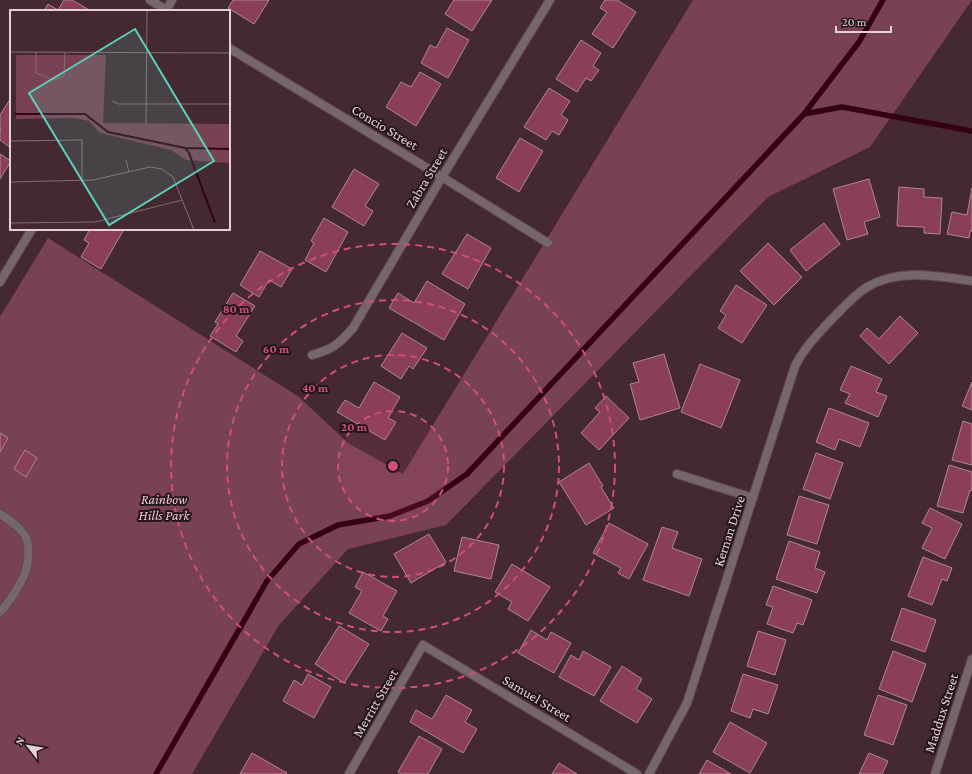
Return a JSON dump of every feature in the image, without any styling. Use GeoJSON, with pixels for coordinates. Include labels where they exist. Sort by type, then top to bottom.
{"type":"FeatureCollection","features":[{"type":"Feature","properties":{"kind":"street"},"geometry":{"type":"LineString","coordinates":[[150,0],[165,10]]}},
{"type":"Feature","properties":{"kind":"street"},"geometry":{"type":"LineString","coordinates":[[167,10],[172,0]]}},
{"type":"Feature","properties":{"kind":"street","name":"Zabra Street"},"geometry":{"type":"LineString","coordinates":[[312,355],[330,350],[353,328],[442,177],[550,0]]}},
{"type":"Feature","properties":{"kind":"street","name":"Concio Street"},"geometry":{"type":"LineString","coordinates":[[230,49],[442,177],[548,244]]}},
{"type":"Feature","properties":{"kind":"street"},"geometry":{"type":"LineString","coordinates":[[0,282],[31,230]]}},
{"type":"Feature","properties":{"kind":"street","name":"Kernan Drive"},"geometry":{"type":"LineString","coordinates":[[649,774],[687,703],[799,357],[810,342],[845,305],[868,287],[887,279],[901,276],[926,275],[972,281]]}},
{"type":"Feature","properties":{"kind":"street"},"geometry":{"type":"LineString","coordinates":[[677,474],[753,498]]}},
{"type":"Feature","properties":{"kind":"street"},"geometry":{"type":"LineString","coordinates":[[0,514],[25,534],[29,549],[26,570],[8,604],[0,612]]}},
{"type":"Feature","properties":{"kind":"street","name":"Merritt Street"},"geometry":{"type":"LineString","coordinates":[[349,774],[423,645]]}},
{"type":"Feature","properties":{"kind":"street","name":"Samuel Street"},"geometry":{"type":"LineString","coordinates":[[423,645],[637,774]]}},
{"type":"Feature","properties":{"kind":"street","name":"Maddux Street"},"geometry":{"type":"LineString","coordinates":[[935,774],[972,659]]}},
{"type":"Feature","properties":{"kind":"green space","name":"Rainbow Hills Park"},"geometry":{"type":"Polygon","coordinates":[[[693,0],[972,0],[870,147],[768,197],[446,525],[348,549],[279,625],[192,774],[0,774],[0,317],[48,238],[299,397],[348,443],[403,474],[693,0]]]}},
{"type":"Feature","properties":{"kind":"building"},"geometry":{"type":"Polygon","coordinates":[[[64,0],[72,0],[89,10],[58,10],[64,0]]]}},
{"type":"Feature","properties":{"kind":"building"},"geometry":{"type":"Polygon","coordinates":[[[233,0],[269,0],[254,24],[228,8],[233,0]]]}},
{"type":"Feature","properties":{"kind":"building"},"geometry":{"type":"Polygon","coordinates":[[[454,0],[492,0],[472,31],[445,14],[454,0]]]}},
{"type":"Feature","properties":{"kind":"building"},"geometry":{"type":"Polygon","coordinates":[[[605,0],[617,0],[636,12],[613,48],[592,34],[607,12],[600,8],[605,0]]]}},
{"type":"Feature","properties":{"kind":"building"},"geometry":{"type":"Polygon","coordinates":[[[48,4],[58,10],[45,10],[48,4]]]}},
{"type":"Feature","properties":{"kind":"building"},"geometry":{"type":"Polygon","coordinates":[[[447,28],[469,40],[448,78],[421,63],[430,45],[436,48],[447,28]]]}},
{"type":"Feature","properties":{"kind":"building"},"geometry":{"type":"Polygon","coordinates":[[[581,40],[601,53],[593,66],[599,70],[591,81],[586,78],[577,92],[556,79],[581,40]]]}},
{"type":"Feature","properties":{"kind":"building"},"geometry":{"type":"Polygon","coordinates":[[[420,72],[441,84],[416,126],[386,107],[401,82],[411,87],[420,72]]]}},
{"type":"Feature","properties":{"kind":"building"},"geometry":{"type":"Polygon","coordinates":[[[549,88],[570,101],[561,115],[568,120],[559,135],[552,131],[546,140],[524,127],[549,88]]]}},
{"type":"Feature","properties":{"kind":"building"},"geometry":{"type":"Polygon","coordinates":[[[10,100],[10,147],[0,140],[0,115],[10,100]]]}},
{"type":"Feature","properties":{"kind":"building"},"geometry":{"type":"Polygon","coordinates":[[[520,138],[543,151],[519,192],[496,178],[520,138]]]}},
{"type":"Feature","properties":{"kind":"building"},"geometry":{"type":"Polygon","coordinates":[[[0,154],[10,160],[10,163],[0,179],[0,154]]]}},
{"type":"Feature","properties":{"kind":"building"},"geometry":{"type":"Polygon","coordinates":[[[354,169],[379,184],[365,206],[373,211],[364,226],[332,207],[354,169]]]}},
{"type":"Feature","properties":{"kind":"building"},"geometry":{"type":"Polygon","coordinates":[[[869,179],[880,217],[864,222],[868,234],[847,240],[833,189],[869,179]]]}},
{"type":"Feature","properties":{"kind":"building"},"geometry":{"type":"Polygon","coordinates":[[[899,187],[924,189],[924,197],[942,198],[940,234],[924,233],[924,227],[897,226],[899,187]]]}},
{"type":"Feature","properties":{"kind":"building"},"geometry":{"type":"Polygon","coordinates":[[[972,188],[972,231],[970,231],[969,238],[947,234],[952,212],[967,215],[972,188]]]}},
{"type":"Feature","properties":{"kind":"building"},"geometry":{"type":"Polygon","coordinates":[[[324,218],[348,232],[326,272],[305,260],[314,243],[311,241],[324,218]]]}},
{"type":"Feature","properties":{"kind":"building"},"geometry":{"type":"Polygon","coordinates":[[[824,223],[840,244],[806,271],[790,250],[824,223]]]}},
{"type":"Feature","properties":{"kind":"building"},"geometry":{"type":"Polygon","coordinates":[[[89,230],[123,231],[101,269],[81,257],[89,243],[84,240],[89,230]]]}},
{"type":"Feature","properties":{"kind":"building"},"geometry":{"type":"Polygon","coordinates":[[[467,234],[491,248],[468,289],[442,274],[467,234]]]}},
{"type":"Feature","properties":{"kind":"building"},"geometry":{"type":"Polygon","coordinates":[[[768,243],[802,277],[774,305],[740,271],[768,243]]]}},
{"type":"Feature","properties":{"kind":"building"},"geometry":{"type":"Polygon","coordinates":[[[260,251],[292,269],[281,287],[269,280],[259,297],[240,285],[260,251]]]}},
{"type":"Feature","properties":{"kind":"building"},"geometry":{"type":"Polygon","coordinates":[[[427,281],[465,304],[444,340],[389,308],[398,293],[414,303],[427,281]]]}},
{"type":"Feature","properties":{"kind":"building"},"geometry":{"type":"Polygon","coordinates":[[[736,285],[767,305],[742,343],[718,328],[726,315],[720,311],[736,285]]]}},
{"type":"Feature","properties":{"kind":"building"},"geometry":{"type":"Polygon","coordinates":[[[233,293],[255,306],[236,336],[243,341],[236,352],[210,336],[218,324],[215,322],[233,293]]]}},
{"type":"Feature","properties":{"kind":"building"},"geometry":{"type":"Polygon","coordinates":[[[900,316],[918,333],[889,364],[860,336],[867,328],[879,339],[900,316]]]}},
{"type":"Feature","properties":{"kind":"building"},"geometry":{"type":"Polygon","coordinates":[[[402,333],[427,348],[413,369],[409,366],[401,379],[381,366],[402,333]]]}},
{"type":"Feature","properties":{"kind":"building"},"geometry":{"type":"Polygon","coordinates":[[[664,354],[680,408],[640,420],[630,384],[639,382],[633,363],[664,354]]]}},
{"type":"Feature","properties":{"kind":"building"},"geometry":{"type":"Polygon","coordinates":[[[700,364],[740,380],[721,428],[681,412],[700,364]]]}},
{"type":"Feature","properties":{"kind":"building"},"geometry":{"type":"Polygon","coordinates":[[[851,366],[882,379],[876,392],[887,396],[878,417],[845,403],[850,394],[840,390],[851,366]]]}},
{"type":"Feature","properties":{"kind":"building"},"geometry":{"type":"Polygon","coordinates":[[[374,382],[400,397],[388,418],[396,422],[385,440],[337,412],[345,400],[359,408],[374,382]]]}},
{"type":"Feature","properties":{"kind":"building"},"geometry":{"type":"Polygon","coordinates":[[[972,382],[972,410],[962,406],[972,382]]]}},
{"type":"Feature","properties":{"kind":"building"},"geometry":{"type":"Polygon","coordinates":[[[606,396],[629,418],[599,450],[581,433],[600,412],[595,408],[606,396]]]}},
{"type":"Feature","properties":{"kind":"building"},"geometry":{"type":"Polygon","coordinates":[[[829,408],[869,423],[860,447],[839,439],[835,450],[816,442],[829,408]]]}},
{"type":"Feature","properties":{"kind":"building"},"geometry":{"type":"Polygon","coordinates":[[[963,421],[972,424],[972,465],[952,460],[963,421]]]}},
{"type":"Feature","properties":{"kind":"building"},"geometry":{"type":"Polygon","coordinates":[[[0,433],[8,438],[0,452],[0,433]]]}},
{"type":"Feature","properties":{"kind":"building"},"geometry":{"type":"Polygon","coordinates":[[[25,450],[37,458],[26,477],[14,469],[25,450]]]}},
{"type":"Feature","properties":{"kind":"building"},"geometry":{"type":"Polygon","coordinates":[[[816,453],[843,463],[830,499],[803,489],[816,453]]]}},
{"type":"Feature","properties":{"kind":"building"},"geometry":{"type":"Polygon","coordinates":[[[589,463],[614,508],[586,525],[559,482],[589,463]]]}},
{"type":"Feature","properties":{"kind":"building"},"geometry":{"type":"Polygon","coordinates":[[[949,465],[972,472],[972,491],[970,490],[963,513],[937,506],[949,465]]]}},
{"type":"Feature","properties":{"kind":"building"},"geometry":{"type":"Polygon","coordinates":[[[799,496],[829,505],[817,544],[787,535],[799,496]]]}},
{"type":"Feature","properties":{"kind":"building"},"geometry":{"type":"Polygon","coordinates":[[[930,508],[962,524],[945,559],[922,548],[932,528],[922,523],[930,508]]]}},
{"type":"Feature","properties":{"kind":"building"},"geometry":{"type":"Polygon","coordinates":[[[609,523],[648,544],[629,579],[618,573],[621,568],[593,553],[609,523]]]}},
{"type":"Feature","properties":{"kind":"building"},"geometry":{"type":"Polygon","coordinates":[[[662,527],[678,532],[672,548],[702,559],[689,596],[643,580],[662,527]]]}},
{"type":"Feature","properties":{"kind":"building"},"geometry":{"type":"Polygon","coordinates":[[[429,534],[446,562],[411,583],[394,554],[429,534]]]}},
{"type":"Feature","properties":{"kind":"building"},"geometry":{"type":"Polygon","coordinates":[[[462,537],[499,545],[491,579],[454,571],[462,537]]]}},
{"type":"Feature","properties":{"kind":"building"},"geometry":{"type":"Polygon","coordinates":[[[789,541],[820,552],[815,568],[825,572],[817,593],[776,579],[789,541]]]}},
{"type":"Feature","properties":{"kind":"building"},"geometry":{"type":"Polygon","coordinates":[[[923,557],[952,568],[947,581],[942,579],[932,605],[908,596],[923,557]]]}},
{"type":"Feature","properties":{"kind":"building"},"geometry":{"type":"Polygon","coordinates":[[[512,564],[550,587],[528,621],[508,609],[512,602],[495,592],[512,564]]]}},
{"type":"Feature","properties":{"kind":"building"},"geometry":{"type":"Polygon","coordinates":[[[363,572],[397,591],[383,616],[388,619],[381,631],[349,613],[362,591],[355,587],[363,572]]]}},
{"type":"Feature","properties":{"kind":"building"},"geometry":{"type":"Polygon","coordinates":[[[773,586],[812,600],[803,625],[797,623],[793,633],[767,624],[773,607],[766,605],[773,586]]]}},
{"type":"Feature","properties":{"kind":"building"},"geometry":{"type":"Polygon","coordinates":[[[902,608],[936,620],[925,652],[891,640],[902,608]]]}},
{"type":"Feature","properties":{"kind":"building"},"geometry":{"type":"Polygon","coordinates":[[[339,626],[369,644],[344,683],[315,664],[339,626]]]}},
{"type":"Feature","properties":{"kind":"building"},"geometry":{"type":"Polygon","coordinates":[[[531,630],[547,640],[551,632],[571,643],[554,673],[518,653],[531,630]]]}},
{"type":"Feature","properties":{"kind":"building"},"geometry":{"type":"Polygon","coordinates":[[[758,631],[786,640],[775,675],[747,666],[758,631]]]}},
{"type":"Feature","properties":{"kind":"building"},"geometry":{"type":"Polygon","coordinates":[[[583,651],[611,667],[594,696],[559,677],[571,655],[579,660],[583,651]]]}},
{"type":"Feature","properties":{"kind":"building"},"geometry":{"type":"Polygon","coordinates":[[[893,651],[926,664],[912,702],[879,689],[893,651]]]}},
{"type":"Feature","properties":{"kind":"building"},"geometry":{"type":"Polygon","coordinates":[[[622,666],[642,679],[636,689],[652,699],[637,723],[600,701],[622,666]]]}},
{"type":"Feature","properties":{"kind":"building"},"geometry":{"type":"Polygon","coordinates":[[[308,674],[331,687],[314,718],[283,701],[294,680],[302,685],[308,674]]]}},
{"type":"Feature","properties":{"kind":"building"},"geometry":{"type":"Polygon","coordinates":[[[743,674],[778,685],[768,714],[753,709],[750,718],[731,711],[743,674]]]}},
{"type":"Feature","properties":{"kind":"building"},"geometry":{"type":"Polygon","coordinates":[[[446,695],[472,710],[465,722],[477,729],[463,753],[410,722],[416,710],[432,719],[446,695]]]}},
{"type":"Feature","properties":{"kind":"building"},"geometry":{"type":"Polygon","coordinates":[[[878,695],[907,705],[893,745],[864,735],[878,695]]]}},
{"type":"Feature","properties":{"kind":"building"},"geometry":{"type":"Polygon","coordinates":[[[730,722],[767,743],[750,773],[713,752],[730,722]]]}},
{"type":"Feature","properties":{"kind":"building"},"geometry":{"type":"Polygon","coordinates":[[[419,736],[442,749],[428,774],[401,774],[398,772],[419,736]]]}},
{"type":"Feature","properties":{"kind":"building"},"geometry":{"type":"Polygon","coordinates":[[[252,753],[287,773],[240,774],[252,753]]]}},
{"type":"Feature","properties":{"kind":"building"},"geometry":{"type":"Polygon","coordinates":[[[869,753],[888,761],[882,774],[859,774],[869,753]]]}},
{"type":"Feature","properties":{"kind":"building"},"geometry":{"type":"Polygon","coordinates":[[[707,760],[731,774],[699,774],[707,760]]]}},
{"type":"Feature","properties":{"kind":"building"},"geometry":{"type":"Polygon","coordinates":[[[559,763],[577,774],[552,774],[559,763]]]}},
{"type":"Feature","properties":{"kind":"waterway"},"geometry":{"type":"LineString","coordinates":[[804,114],[859,42],[883,0]]}},
{"type":"Feature","properties":{"kind":"waterway"},"geometry":{"type":"LineString","coordinates":[[156,774],[267,581],[299,544],[338,525],[390,516],[428,501],[467,474],[804,114],[842,107],[972,131]]}}]}
